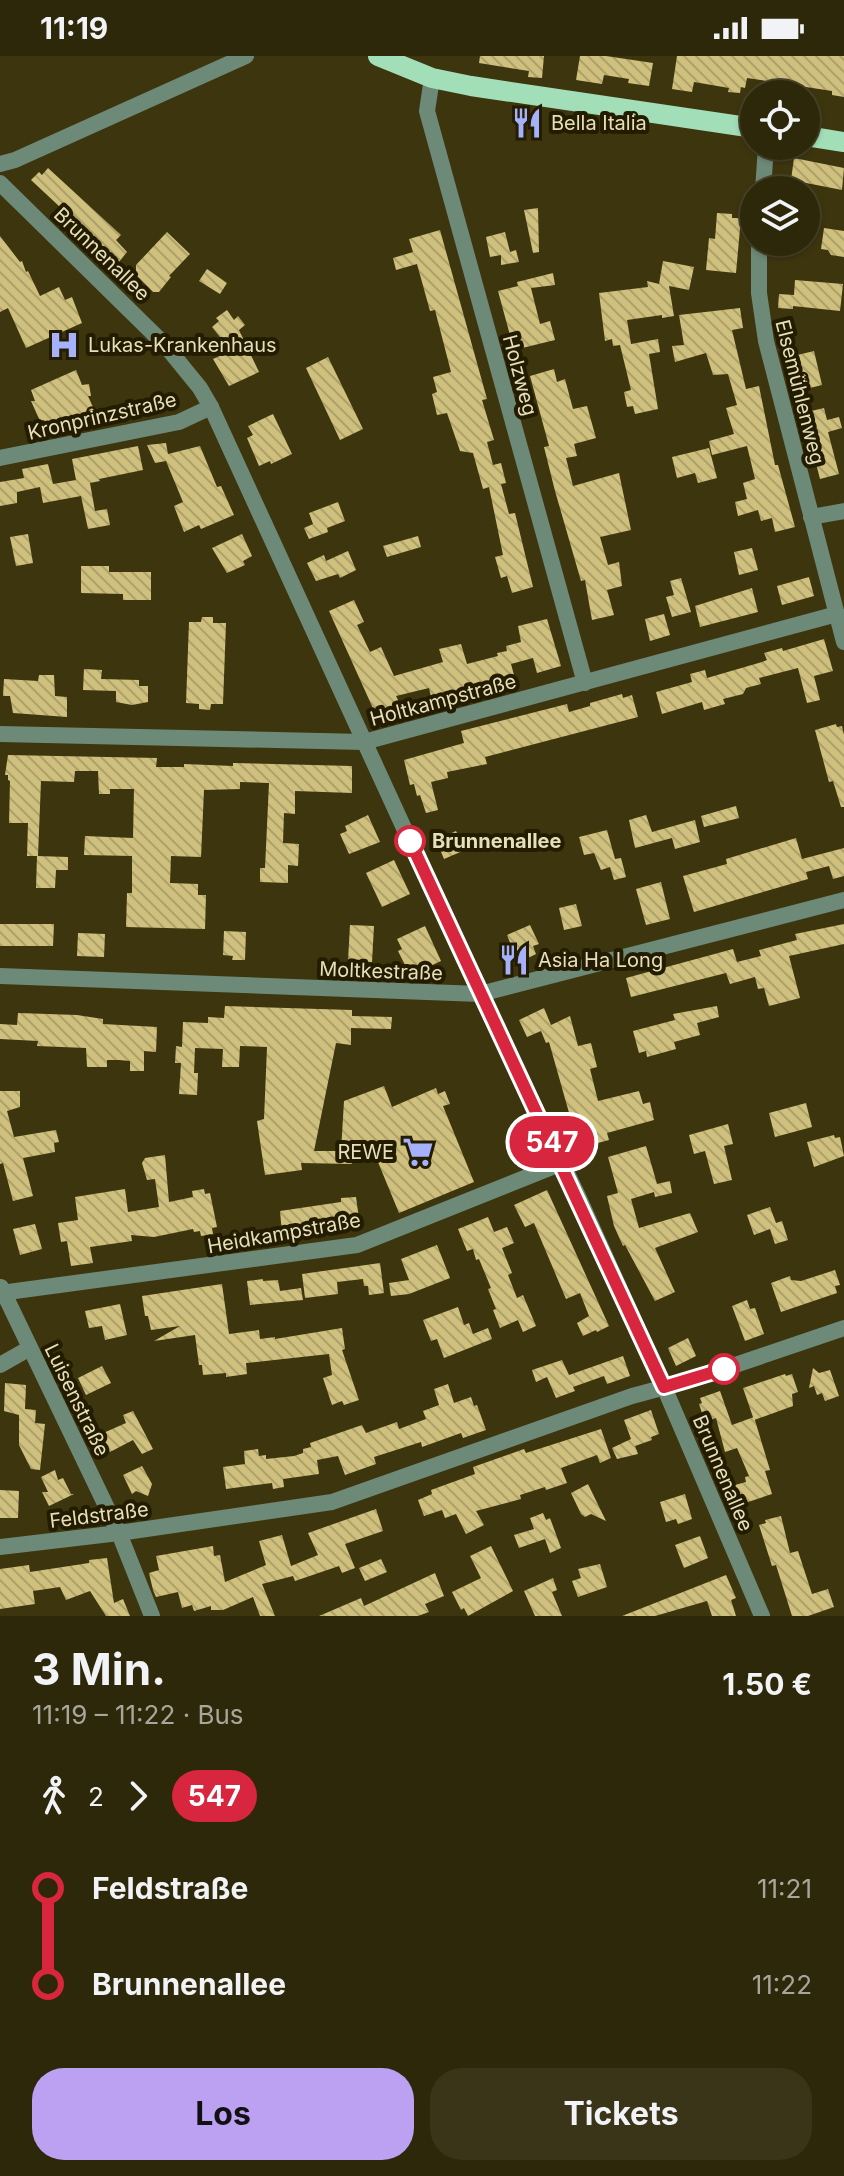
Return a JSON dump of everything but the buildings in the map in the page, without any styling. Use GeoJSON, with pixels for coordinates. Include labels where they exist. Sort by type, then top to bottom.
{"type":"FeatureCollection","features":[{"type":"Feature","properties":{"kind":"main road"},"geometry":{"type":"LineString","coordinates":[[378,56],[432,78],[740,126]]}},
{"type":"Feature","properties":{"kind":"main road"},"geometry":{"type":"LineString","coordinates":[[820,138],[844,142]]}},
{"type":"Feature","properties":{"kind":"street"},"geometry":{"type":"LineString","coordinates":[[0,164],[246,56]]}},
{"type":"Feature","properties":{"kind":"street","name":"Holzweg"},"geometry":{"type":"LineString","coordinates":[[432,78],[427,111],[585,683]]}},
{"type":"Feature","properties":{"kind":"street","name":"Brunnenallee"},"geometry":{"type":"LineString","coordinates":[[0,183],[165,345],[194,379],[211,407],[480,994],[562,1163],[664,1387],[762,1616]]}},
{"type":"Feature","properties":{"kind":"street","name":"Elsemühlenweg"},"geometry":{"type":"LineString","coordinates":[[758,256],[762,321],[844,642]]}},
{"type":"Feature","properties":{"kind":"street","name":"Kronprinzstraße"},"geometry":{"type":"LineString","coordinates":[[0,458],[179,422],[211,407]]}},
{"type":"Feature","properties":{"kind":"street"},"geometry":{"type":"LineString","coordinates":[[811,517],[844,511]]}},
{"type":"Feature","properties":{"kind":"street","name":"Holtkampstraße"},"geometry":{"type":"LineString","coordinates":[[0,734],[364,742],[837,614]]}},
{"type":"Feature","properties":{"kind":"street","name":"Moltkestraße"},"geometry":{"type":"LineString","coordinates":[[0,976],[480,994],[844,900]]}},
{"type":"Feature","properties":{"kind":"street","name":"Heidkampstraße"},"geometry":{"type":"LineString","coordinates":[[1,1290],[357,1245],[562,1163]]}},
{"type":"Feature","properties":{"kind":"street","name":"Luisenstraße"},"geometry":{"type":"LineString","coordinates":[[1,1290],[119,1533],[152,1616]]}},
{"type":"Feature","properties":{"kind":"street","name":"Feldstraße"},"geometry":{"type":"LineString","coordinates":[[0,1547],[332,1502],[632,1396],[844,1328]]}},
{"type":"Feature","properties":{"kind":"street"},"geometry":{"type":"LineString","coordinates":[[0,1365],[30,1348]]}},
{"type":"Feature","properties":{"kind":"bus line","name":"547"},"geometry":{"type":"LineString","coordinates":[[410,841],[570,1179],[664,1387],[724,1369]]}},
{"type":"Feature","properties":{"kind":"place","name":"Bella Italia"},"geometry":{"type":"Point","coordinates":[527,123]}},
{"type":"Feature","properties":{"kind":"place","name":"Lukas-Krankenhaus"},"geometry":{"type":"Point","coordinates":[64,345]}},
{"type":"Feature","properties":{"kind":"place","name":"Brunnenallee"},"geometry":{"type":"Point","coordinates":[410,841]}},
{"type":"Feature","properties":{"kind":"place","name":"Asia Ha Long"},"geometry":{"type":"Point","coordinates":[514,960]}},
{"type":"Feature","properties":{"kind":"place","name":"REWE"},"geometry":{"type":"Point","coordinates":[418,1152]}}]}
